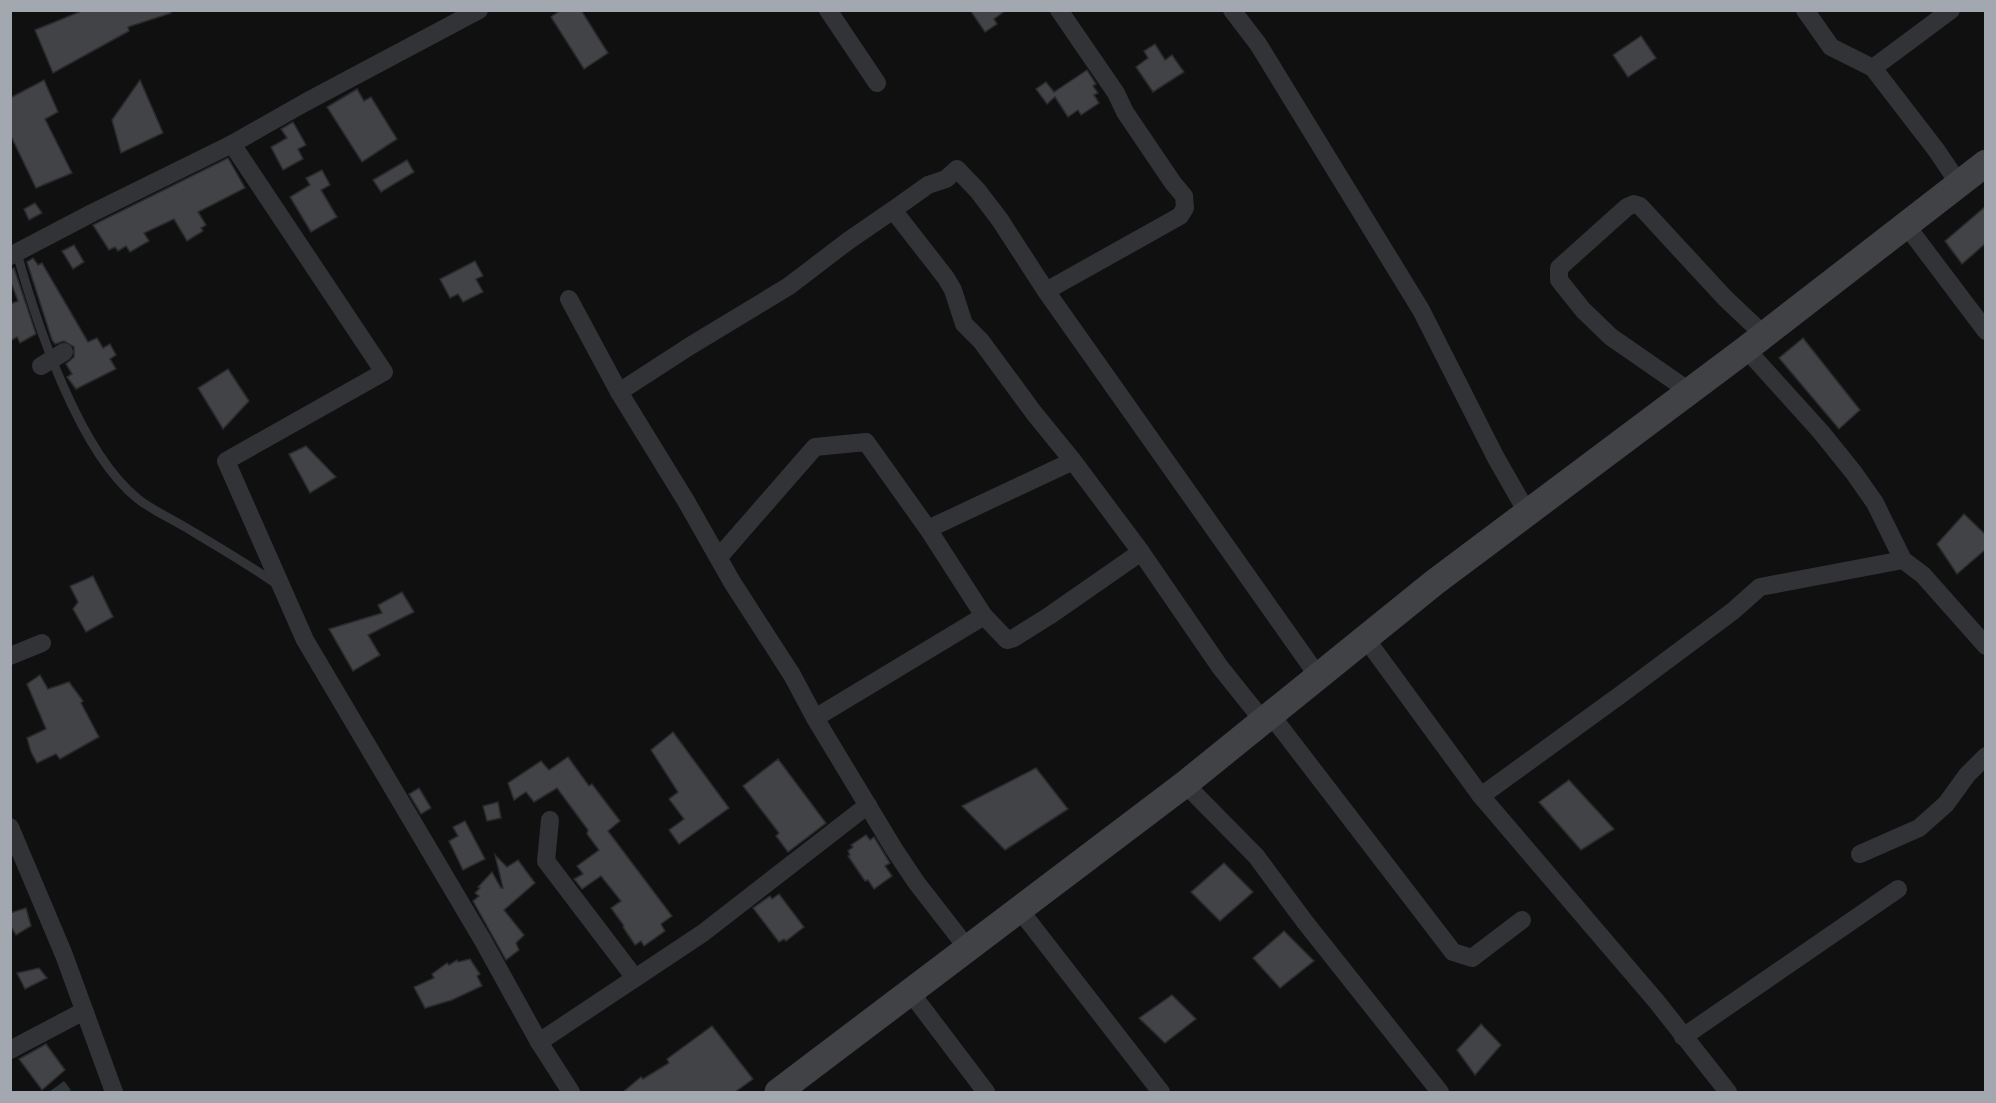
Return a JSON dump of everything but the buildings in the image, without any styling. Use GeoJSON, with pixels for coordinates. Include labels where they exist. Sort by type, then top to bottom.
{"type":"FeatureCollection","features":[{"type":"Feature","properties":{"kind":"main road"},"geometry":{"type":"LineString","coordinates":[[778,1092],[1185,784],[1435,582],[1755,342],[1986,163]]}},
{"type":"Feature","properties":{"kind":"street"},"geometry":{"type":"LineString","coordinates":[[14,255],[92,213],[232,144],[479,10]]}},
{"type":"Feature","properties":{"kind":"street"},"geometry":{"type":"LineString","coordinates":[[828,10],[877,83]]}},
{"type":"Feature","properties":{"kind":"street"},"geometry":{"type":"LineString","coordinates":[[1046,291],[1180,216],[1185,208],[1184,196],[1125,112],[1116,93],[1059,10]]}},
{"type":"Feature","properties":{"kind":"street"},"geometry":{"type":"LineString","coordinates":[[1232,10],[1258,44],[1421,310],[1496,458],[1528,514]]}},
{"type":"Feature","properties":{"kind":"street"},"geometry":{"type":"LineString","coordinates":[[1805,10],[1831,46],[1873,68],[1937,151],[1959,184]]}},
{"type":"Feature","properties":{"kind":"street"},"geometry":{"type":"LineString","coordinates":[[1873,68],[1951,10]]}},
{"type":"Feature","properties":{"kind":"street"},"geometry":{"type":"LineString","coordinates":[[232,144],[384,372],[226,461],[305,640],[482,939],[539,1042],[571,1092]]}},
{"type":"Feature","properties":{"kind":"street"},"geometry":{"type":"LineString","coordinates":[[620,392],[789,286],[928,184],[946,179],[957,169],[978,191],[1000,220],[1046,291],[1318,676]]}},
{"type":"Feature","properties":{"kind":"street"},"geometry":{"type":"LineString","coordinates":[[1689,390],[1611,337],[1583,310],[1559,280],[1559,268],[1627,207],[1634,204],[1640,206],[1725,298],[1875,503],[1903,560],[1923,575],[1986,646]]}},
{"type":"Feature","properties":{"kind":"street"},"geometry":{"type":"LineString","coordinates":[[893,210],[950,284],[964,324],[981,340],[1141,552],[1220,667],[1267,719],[1453,952],[1472,958],[1522,920]]}},
{"type":"Feature","properties":{"kind":"street"},"geometry":{"type":"LineString","coordinates":[[1906,225],[1986,331]]}},
{"type":"Feature","properties":{"kind":"street"},"geometry":{"type":"LineString","coordinates":[[569,299],[620,392],[732,582],[792,675],[815,718],[868,805],[916,882],[968,949]]}},
{"type":"Feature","properties":{"kind":"street"},"geometry":{"type":"LineString","coordinates":[[41,366],[64,352]]}},
{"type":"Feature","properties":{"kind":"street"},"geometry":{"type":"LineString","coordinates":[[719,557],[815,447],[866,442],[928,529],[984,616],[1007,640],[1011,640],[1049,616],[1141,552]]}},
{"type":"Feature","properties":{"kind":"street"},"geometry":{"type":"LineString","coordinates":[[928,529],[1073,461]]}},
{"type":"Feature","properties":{"kind":"street"},"geometry":{"type":"LineString","coordinates":[[1481,796],[1651,673],[1733,611],[1760,587],[1903,560]]}},
{"type":"Feature","properties":{"kind":"street"},"geometry":{"type":"LineString","coordinates":[[815,718],[984,616]]}},
{"type":"Feature","properties":{"kind":"street"},"geometry":{"type":"LineString","coordinates":[[1366,639],[1481,796],[1657,1002],[1728,1092]]}},
{"type":"Feature","properties":{"kind":"street"},"geometry":{"type":"LineString","coordinates":[[12,652],[42,644]]}},
{"type":"Feature","properties":{"kind":"street"},"geometry":{"type":"LineString","coordinates":[[1860,854],[1919,828],[1946,804],[1967,775],[1986,756]]}},
{"type":"Feature","properties":{"kind":"street"},"geometry":{"type":"LineString","coordinates":[[1185,784],[1256,856],[1440,1092]]}},
{"type":"Feature","properties":{"kind":"street"},"geometry":{"type":"LineString","coordinates":[[539,1042],[703,933],[868,805]]}},
{"type":"Feature","properties":{"kind":"street"},"geometry":{"type":"LineString","coordinates":[[550,820],[546,861],[635,978]]}},
{"type":"Feature","properties":{"kind":"street"},"geometry":{"type":"LineString","coordinates":[[10,827],[64,955],[114,1092]]}},
{"type":"Feature","properties":{"kind":"street"},"geometry":{"type":"LineString","coordinates":[[1683,1037],[1898,889]]}},
{"type":"Feature","properties":{"kind":"street"},"geometry":{"type":"LineString","coordinates":[[1018,909],[1161,1092]]}},
{"type":"Feature","properties":{"kind":"street"},"geometry":{"type":"LineString","coordinates":[[911,993],[986,1092]]}},
{"type":"Feature","properties":{"kind":"street"},"geometry":{"type":"LineString","coordinates":[[10,1050],[84,1011]]}},
{"type":"Feature","properties":{"kind":"lane"},"geometry":{"type":"LineString","coordinates":[[14,255],[48,349],[81,423],[115,478],[140,500],[246,562],[282,588]]}},
{"type":"Feature","properties":{"kind":"shaded area"},"geometry":{"type":"Polygon","coordinates":[[[64,1081],[71,1090],[49,1092],[64,1081]]]}}]}
